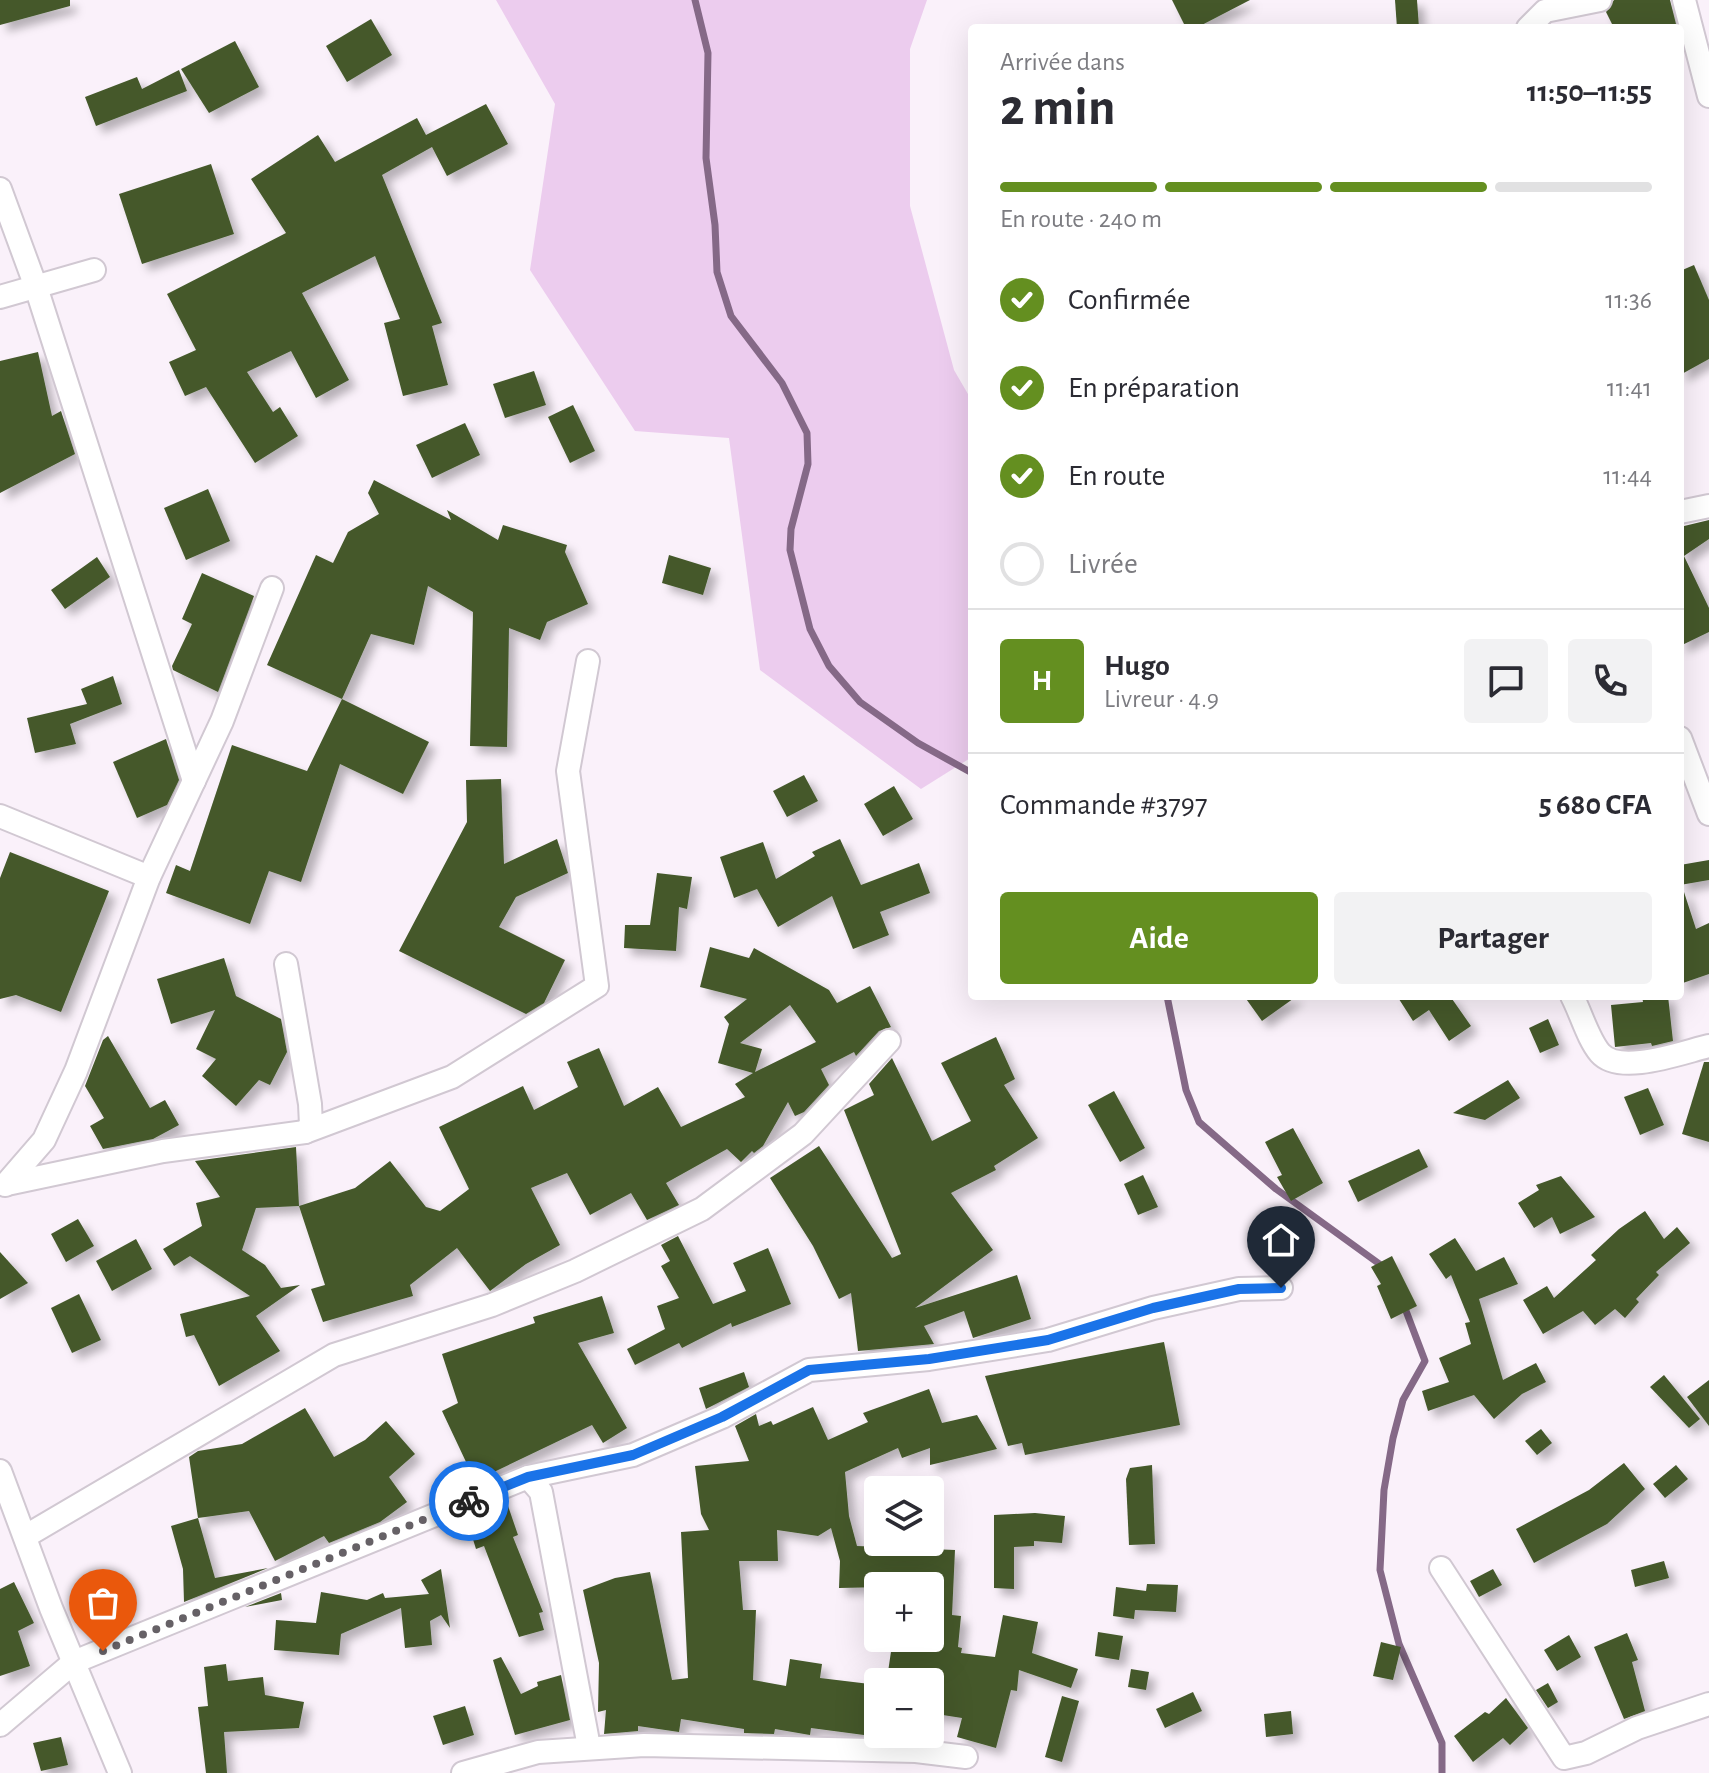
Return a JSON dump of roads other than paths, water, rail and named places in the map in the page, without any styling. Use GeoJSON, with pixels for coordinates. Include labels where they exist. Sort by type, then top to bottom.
{"type":"FeatureCollection","features":[{"type":"Feature","properties":{"kind":"street"},"geometry":{"type":"LineString","coordinates":[[1532,24],[1545,11],[1600,0]]}},
{"type":"Feature","properties":{"kind":"street"},"geometry":{"type":"LineString","coordinates":[[1684,0],[1709,96]]}},
{"type":"Feature","properties":{"kind":"street"},"geometry":{"type":"LineString","coordinates":[[0,189],[36,287],[194,781]]}},
{"type":"Feature","properties":{"kind":"street"},"geometry":{"type":"LineString","coordinates":[[0,297],[94,270]]}},
{"type":"Feature","properties":{"kind":"street"},"geometry":{"type":"LineString","coordinates":[[1684,511],[1709,506]]}},
{"type":"Feature","properties":{"kind":"street"},"geometry":{"type":"LineString","coordinates":[[3,1186],[44,1140],[76,1071],[149,877],[228,707],[272,588]]}},
{"type":"Feature","properties":{"kind":"street"},"geometry":{"type":"LineString","coordinates":[[3,1186],[163,1151],[305,1132],[452,1077],[597,986],[568,771],[588,661]]}},
{"type":"Feature","properties":{"kind":"street"},"geometry":{"type":"LineString","coordinates":[[1684,748],[1709,814]]}},
{"type":"Feature","properties":{"kind":"street"},"geometry":{"type":"LineString","coordinates":[[0,816],[149,877]]}},
{"type":"Feature","properties":{"kind":"street"},"geometry":{"type":"LineString","coordinates":[[286,964],[310,1104],[311,1125],[305,1132]]}},
{"type":"Feature","properties":{"kind":"street"},"geometry":{"type":"LineString","coordinates":[[1574,1000],[1600,1053],[1613,1062],[1649,1061],[1709,1046]]}},
{"type":"Feature","properties":{"kind":"street"},"geometry":{"type":"LineString","coordinates":[[26,1536],[334,1355],[492,1305],[589,1265],[702,1209],[803,1134],[889,1041]]}},
{"type":"Feature","properties":{"kind":"street"},"geometry":{"type":"LineString","coordinates":[[0,1725],[74,1662],[528,1477],[633,1455],[722,1417],[809,1370],[929,1359],[1048,1340],[1153,1308],[1239,1289],[1281,1288]]}},
{"type":"Feature","properties":{"kind":"street"},"geometry":{"type":"LineString","coordinates":[[0,1471],[120,1773]]}},
{"type":"Feature","properties":{"kind":"street"},"geometry":{"type":"LineString","coordinates":[[528,1477],[541,1492],[589,1747]]}},
{"type":"Feature","properties":{"kind":"street"},"geometry":{"type":"LineString","coordinates":[[1441,1568],[1564,1758],[1586,1753],[1637,1728],[1709,1704]]}},
{"type":"Feature","properties":{"kind":"street"},"geometry":{"type":"LineString","coordinates":[[463,1773],[538,1752],[589,1747],[775,1747],[916,1751],[966,1757]]}},
{"type":"Feature","properties":{"kind":"waterway"},"geometry":{"type":"LineString","coordinates":[[695,0],[708,53],[706,158],[715,225],[717,272],[731,316],[782,383],[807,433],[808,464],[791,529],[790,550],[810,629],[829,666],[860,702],[918,743],[968,771]]}},
{"type":"Feature","properties":{"kind":"waterway"},"geometry":{"type":"LineString","coordinates":[[1168,1000],[1186,1090],[1199,1122],[1276,1189],[1385,1268]]}},
{"type":"Feature","properties":{"kind":"waterway"},"geometry":{"type":"LineString","coordinates":[[1403,1303],[1425,1361],[1403,1400],[1393,1438],[1384,1490],[1380,1570],[1399,1644],[1442,1743],[1442,1773]]}}]}
